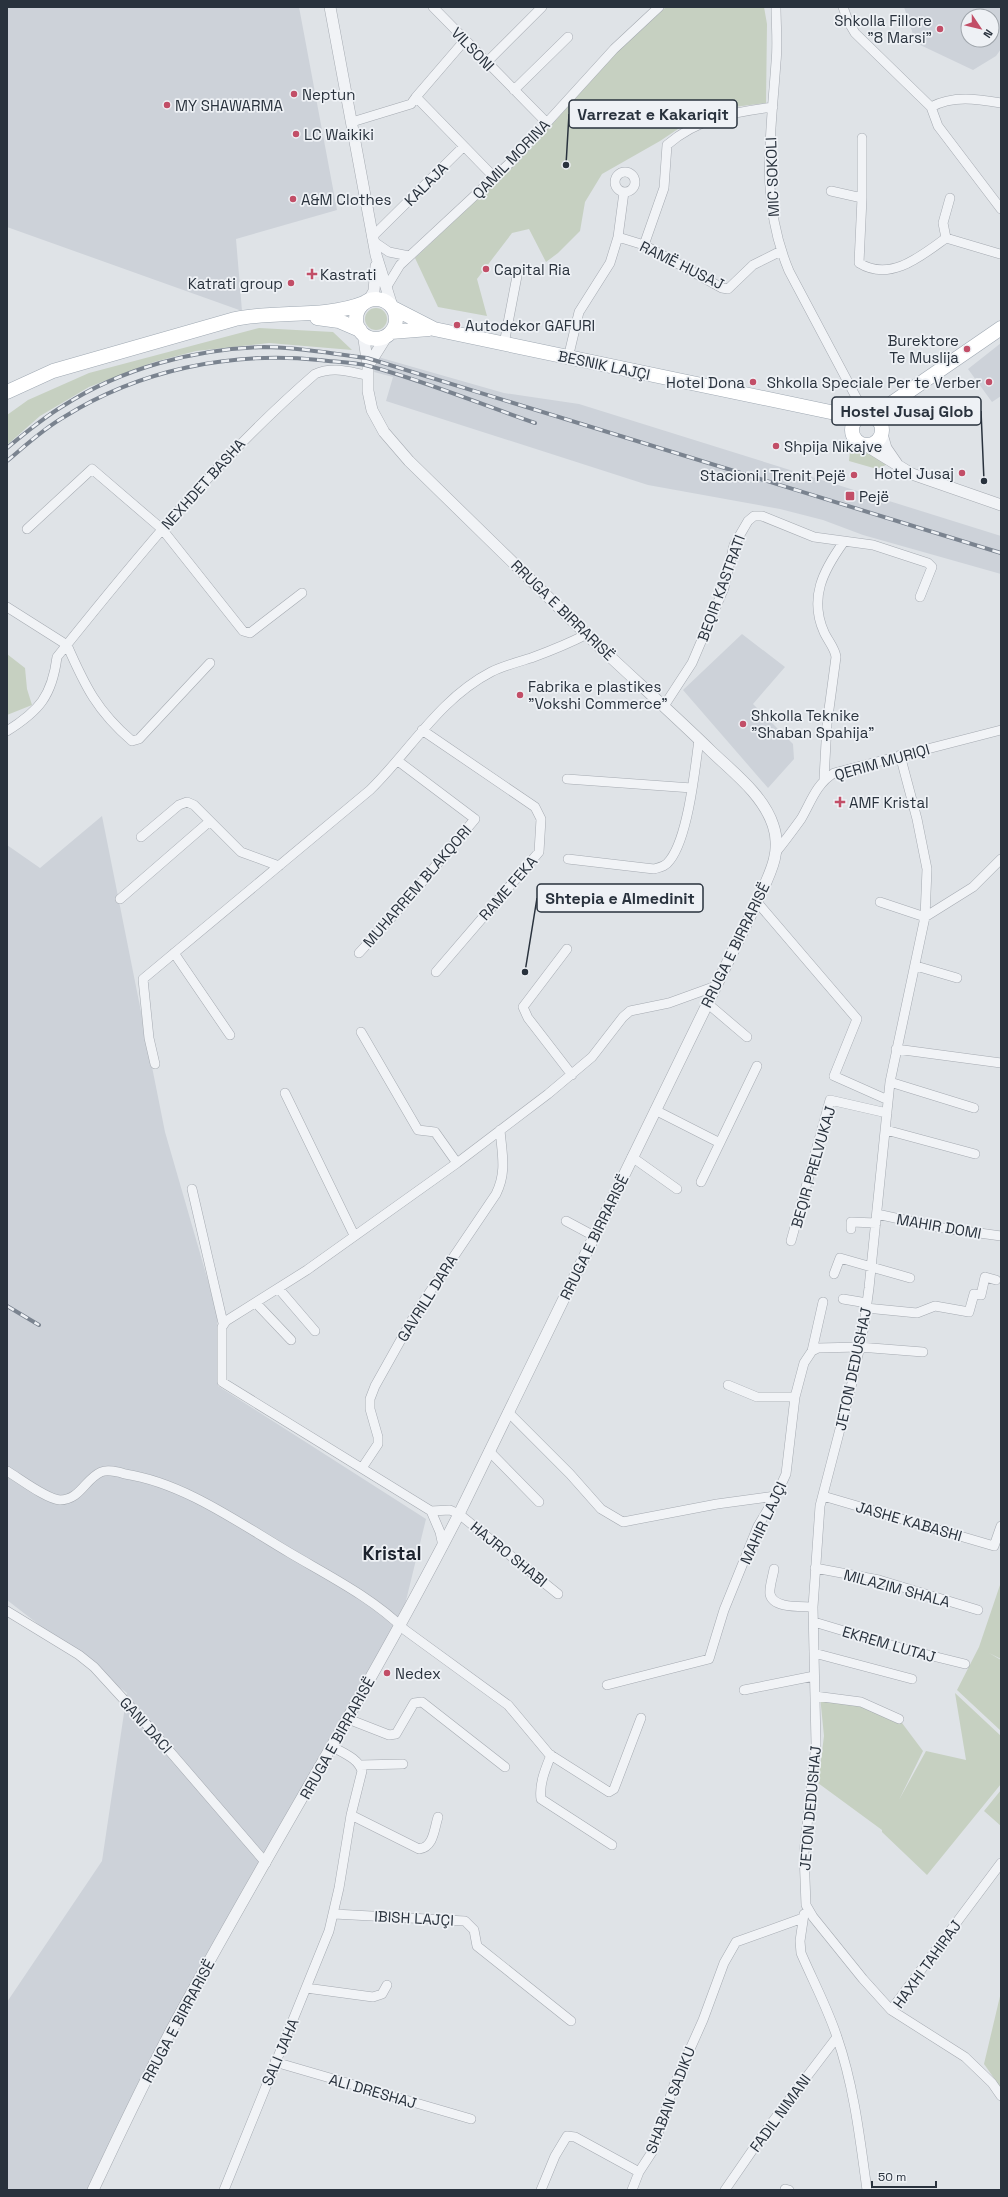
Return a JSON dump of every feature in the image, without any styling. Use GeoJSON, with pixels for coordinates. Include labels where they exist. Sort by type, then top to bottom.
{"type":"FeatureCollection","features":[{"type":"Feature","properties":{"kind":"main road"},"geometry":{"type":"LineString","coordinates":[[7,392],[53,371],[246,317],[293,315],[335,310],[379,299],[392,307],[396,320],[390,333],[374,338],[331,319],[293,315]]}},
{"type":"Feature","properties":{"kind":"main road"},"geometry":{"type":"LineString","coordinates":[[362,332],[357,316],[367,302]]}},
{"type":"Feature","properties":{"kind":"main road","name":"BESNIK LAJÇI"},"geometry":{"type":"LineString","coordinates":[[392,307],[434,329],[821,411],[866,416]]}},
{"type":"Feature","properties":{"kind":"main road"},"geometry":{"type":"LineString","coordinates":[[917,386],[894,412],[877,442],[864,445],[858,442],[853,434],[853,425],[917,386],[1001,328]]}},
{"type":"Feature","properties":{"kind":"main road","name":"BESNIK LAJÇI"},"geometry":{"type":"LineString","coordinates":[[390,333],[434,329]]}},
{"type":"Feature","properties":{"kind":"main road","name":"BESNIK LAJÇI"},"geometry":{"type":"LineString","coordinates":[[821,411],[838,421],[853,434]]}},
{"type":"Feature","properties":{"kind":"main road"},"geometry":{"type":"LineString","coordinates":[[866,416],[880,422],[882,432]]}},
{"type":"Feature","properties":{"kind":"street"},"geometry":{"type":"LineString","coordinates":[[330,7],[376,255],[392,307]]}},
{"type":"Feature","properties":{"kind":"street","name":"VILSONI"},"geometry":{"type":"LineString","coordinates":[[433,7],[547,122]]}},
{"type":"Feature","properties":{"kind":"street"},"geometry":{"type":"LineString","coordinates":[[486,62],[542,7]]}},
{"type":"Feature","properties":{"kind":"street","name":"QAMIL MORINA"},"geometry":{"type":"LineString","coordinates":[[386,288],[393,274],[409,256],[495,178],[614,49],[660,7]]}},
{"type":"Feature","properties":{"kind":"street","name":"MIC SOKOLI"},"geometry":{"type":"LineString","coordinates":[[776,7],[777,59],[773,107],[770,188],[773,221],[781,251],[799,292],[866,416]]}},
{"type":"Feature","properties":{"kind":"street"},"geometry":{"type":"LineString","coordinates":[[843,7],[848,21],[855,33],[930,107],[938,126],[1001,209]]}},
{"type":"Feature","properties":{"kind":"street"},"geometry":{"type":"LineString","coordinates":[[514,90],[568,37]]}},
{"type":"Feature","properties":{"kind":"street"},"geometry":{"type":"LineString","coordinates":[[352,122],[411,104],[466,40]]}},
{"type":"Feature","properties":{"kind":"street"},"geometry":{"type":"LineString","coordinates":[[416,97],[463,147],[495,178]]}},
{"type":"Feature","properties":{"kind":"street"},"geometry":{"type":"LineString","coordinates":[[930,107],[942,101],[961,99],[977,99],[1001,104]]}},
{"type":"Feature","properties":{"kind":"street"},"geometry":{"type":"LineString","coordinates":[[644,245],[664,188],[667,145],[689,128],[711,118],[773,107]]}},
{"type":"Feature","properties":{"kind":"street"},"geometry":{"type":"LineString","coordinates":[[862,138],[862,198],[859,264],[878,272],[890,271],[933,248],[946,238]]}},
{"type":"Feature","properties":{"kind":"street","name":"KALAJA"},"geometry":{"type":"LineString","coordinates":[[373,239],[463,147]]}},
{"type":"Feature","properties":{"kind":"street"},"geometry":{"type":"LineString","coordinates":[[831,191],[862,198]]}},
{"type":"Feature","properties":{"kind":"street"},"geometry":{"type":"LineString","coordinates":[[568,358],[579,312],[604,276],[610,263],[618,237],[624,192]]}},
{"type":"Feature","properties":{"kind":"street"},"geometry":{"type":"LineString","coordinates":[[946,238],[943,223],[950,198]]}},
{"type":"Feature","properties":{"kind":"street","name":"RAMË HUSAJ"},"geometry":{"type":"LineString","coordinates":[[618,237],[644,245],[722,288],[728,289],[753,265],[781,251]]}},
{"type":"Feature","properties":{"kind":"street"},"geometry":{"type":"LineString","coordinates":[[946,238],[1000,254]]}},
{"type":"Feature","properties":{"kind":"street"},"geometry":{"type":"LineString","coordinates":[[373,239],[389,252],[409,256]]}},
{"type":"Feature","properties":{"kind":"street"},"geometry":{"type":"LineString","coordinates":[[367,302],[376,282],[376,255]]}},
{"type":"Feature","properties":{"kind":"street"},"geometry":{"type":"LineString","coordinates":[[504,344],[517,276]]}},
{"type":"Feature","properties":{"kind":"street","name":"RRUGA E BIRRARISË"},"geometry":{"type":"LineString","coordinates":[[93,2190],[184,2007],[333,1747],[443,1546],[757,902],[774,865],[776,852],[776,839],[773,825],[762,803],[699,739],[587,634],[396,446],[384,432],[372,410],[362,332]]}},
{"type":"Feature","properties":{"kind":"street"},"geometry":{"type":"LineString","coordinates":[[368,370],[390,333]]}},
{"type":"Feature","properties":{"kind":"street","name":"NEXHDET BASHA"},"geometry":{"type":"LineString","coordinates":[[7,731],[34,712],[47,696],[53,681],[57,658],[67,645],[162,529],[248,435],[315,374],[325,370],[337,369],[368,370]]}},
{"type":"Feature","properties":{"kind":"street"},"geometry":{"type":"LineString","coordinates":[[882,432],[886,448],[900,467]]}},
{"type":"Feature","properties":{"kind":"street"},"geometry":{"type":"LineString","coordinates":[[864,445],[912,474],[953,490],[1001,505]]}},
{"type":"Feature","properties":{"kind":"street"},"geometry":{"type":"LineString","coordinates":[[27,529],[92,469],[162,529],[243,631],[250,634],[302,593]]}},
{"type":"Feature","properties":{"kind":"street","name":"BEQIR KASTRATI"},"geometry":{"type":"LineString","coordinates":[[664,706],[692,663],[724,588],[734,545],[748,521],[754,516],[762,516],[814,538],[842,543],[873,545],[928,563],[932,567],[920,597]]}},
{"type":"Feature","properties":{"kind":"street"},"geometry":{"type":"LineString","coordinates":[[824,779],[827,724],[836,657],[822,626],[817,606],[817,596],[824,571],[842,543]]}},
{"type":"Feature","properties":{"kind":"street"},"geometry":{"type":"LineString","coordinates":[[7,607],[67,645],[95,702],[113,725],[132,741],[139,739],[210,663]]}},
{"type":"Feature","properties":{"kind":"street"},"geometry":{"type":"LineString","coordinates":[[155,1064],[149,1038],[143,979],[370,790],[398,761],[439,711],[457,696],[492,672],[562,647],[587,634]]}},
{"type":"Feature","properties":{"kind":"street","name":"RAME FEKA"},"geometry":{"type":"LineString","coordinates":[[422,730],[535,807],[541,819],[539,852],[436,972]]}},
{"type":"Feature","properties":{"kind":"street","name":"QERIM MURIQI"},"geometry":{"type":"LineString","coordinates":[[776,852],[802,817],[824,779],[842,770],[1001,730]]}},
{"type":"Feature","properties":{"kind":"street"},"geometry":{"type":"LineString","coordinates":[[568,859],[654,869],[663,867],[670,860],[676,848],[686,819],[699,739]]}},
{"type":"Feature","properties":{"kind":"street","name":"JETON DEDUSHAJ"},"geometry":{"type":"LineString","coordinates":[[806,1905],[804,1853],[816,1744],[813,1607],[820,1506],[859,1347],[866,1306],[877,1219],[890,1082],[896,1049],[916,966],[925,917],[927,868],[917,819],[900,755]]}},
{"type":"Feature","properties":{"kind":"street","name":"MUHARREM BLAKQORI"},"geometry":{"type":"LineString","coordinates":[[359,953],[401,907],[475,819],[398,761]]}},
{"type":"Feature","properties":{"kind":"street"},"geometry":{"type":"LineString","coordinates":[[567,779],[692,788]]}},
{"type":"Feature","properties":{"kind":"street"},"geometry":{"type":"LineString","coordinates":[[141,837],[179,805],[187,802],[194,805],[241,852],[279,866]]}},
{"type":"Feature","properties":{"kind":"street"},"geometry":{"type":"LineString","coordinates":[[120,899],[210,821]]}},
{"type":"Feature","properties":{"kind":"street"},"geometry":{"type":"LineString","coordinates":[[880,902],[925,917],[974,887],[1001,859]]}},
{"type":"Feature","properties":{"kind":"street"},"geometry":{"type":"LineString","coordinates":[[757,902],[857,1019],[834,1076],[888,1100]]}},
{"type":"Feature","properties":{"kind":"street"},"geometry":{"type":"LineString","coordinates":[[567,949],[523,1007],[528,1018],[572,1075]]}},
{"type":"Feature","properties":{"kind":"street"},"geometry":{"type":"LineString","coordinates":[[174,953],[230,1035]]}},
{"type":"Feature","properties":{"kind":"street"},"geometry":{"type":"LineString","coordinates":[[916,966],[957,978]]}},
{"type":"Feature","properties":{"kind":"street"},"geometry":{"type":"LineString","coordinates":[[224,1323],[279,1289],[354,1234],[457,1163],[572,1075],[592,1056],[623,1017],[630,1011],[669,1004],[716,986]]}},
{"type":"Feature","properties":{"kind":"street"},"geometry":{"type":"LineString","coordinates":[[707,1003],[747,1037]]}},
{"type":"Feature","properties":{"kind":"street"},"geometry":{"type":"LineString","coordinates":[[361,1032],[418,1130],[435,1132],[457,1163]]}},
{"type":"Feature","properties":{"kind":"street"},"geometry":{"type":"LineString","coordinates":[[896,1049],[1001,1063]]}},
{"type":"Feature","properties":{"kind":"street"},"geometry":{"type":"LineString","coordinates":[[701,1182],[757,1066]]}},
{"type":"Feature","properties":{"kind":"street"},"geometry":{"type":"LineString","coordinates":[[890,1082],[974,1108]]}},
{"type":"Feature","properties":{"kind":"street"},"geometry":{"type":"LineString","coordinates":[[284,1093],[354,1234]]}},
{"type":"Feature","properties":{"kind":"street","name":"BEQIR PRELVUKAJ"},"geometry":{"type":"LineString","coordinates":[[791,1241],[830,1100],[887,1113]]}},
{"type":"Feature","properties":{"kind":"street"},"geometry":{"type":"LineString","coordinates":[[655,1110],[720,1143]]}},
{"type":"Feature","properties":{"kind":"street","name":"GAVRILL DARA"},"geometry":{"type":"LineString","coordinates":[[362,1468],[378,1444],[378,1437],[370,1409],[370,1399],[375,1386],[417,1311],[496,1194],[502,1180],[503,1167],[500,1130]]}},
{"type":"Feature","properties":{"kind":"street"},"geometry":{"type":"LineString","coordinates":[[886,1130],[975,1154]]}},
{"type":"Feature","properties":{"kind":"street"},"geometry":{"type":"LineString","coordinates":[[632,1158],[677,1189]]}},
{"type":"Feature","properties":{"kind":"street"},"geometry":{"type":"LineString","coordinates":[[192,1189],[224,1323],[222,1382],[431,1511],[440,1532],[443,1546]]}},
{"type":"Feature","properties":{"kind":"street","name":"MAHIR DOMI"},"geometry":{"type":"LineString","coordinates":[[851,1229],[852,1222],[877,1219],[1001,1236]]}},
{"type":"Feature","properties":{"kind":"street"},"geometry":{"type":"LineString","coordinates":[[566,1221],[594,1236]]}},
{"type":"Feature","properties":{"kind":"street"},"geometry":{"type":"LineString","coordinates":[[834,1274],[840,1258],[910,1278]]}},
{"type":"Feature","properties":{"kind":"street"},"geometry":{"type":"LineString","coordinates":[[843,1299],[866,1306],[917,1313],[935,1306],[968,1312],[974,1294],[981,1295],[985,1277],[996,1280]]}},
{"type":"Feature","properties":{"kind":"street"},"geometry":{"type":"LineString","coordinates":[[279,1289],[315,1330]]}},
{"type":"Feature","properties":{"kind":"street","name":"MAHIR LAJÇI"},"geometry":{"type":"LineString","coordinates":[[607,1685],[709,1659],[724,1610],[758,1526],[776,1496],[786,1474],[795,1397],[804,1364],[812,1351],[823,1302]]}},
{"type":"Feature","properties":{"kind":"street"},"geometry":{"type":"LineString","coordinates":[[256,1303],[291,1340]]}},
{"type":"Feature","properties":{"kind":"street"},"geometry":{"type":"LineString","coordinates":[[812,1351],[818,1348],[859,1347],[923,1352]]}},
{"type":"Feature","properties":{"kind":"street"},"geometry":{"type":"LineString","coordinates":[[728,1385],[757,1397],[795,1397]]}},
{"type":"Feature","properties":{"kind":"street"},"geometry":{"type":"LineString","coordinates":[[508,1412],[570,1474],[601,1509],[623,1522],[717,1504],[776,1496]]}},
{"type":"Feature","properties":{"kind":"street"},"geometry":{"type":"LineString","coordinates":[[489,1451],[539,1502]]}},
{"type":"Feature","properties":{"kind":"street"},"geometry":{"type":"LineString","coordinates":[[7,1471],[45,1494],[59,1500],[73,1497],[102,1472],[128,1474],[178,1490],[200,1500],[322,1572],[390,1616],[508,1705],[529,1733],[551,1755],[584,1778],[609,1792],[612,1792],[641,1718]]}},
{"type":"Feature","properties":{"kind":"street","name":"JASHE KABASHI"},"geometry":{"type":"LineString","coordinates":[[823,1496],[998,1547],[1001,1526]]}},
{"type":"Feature","properties":{"kind":"street"},"geometry":{"type":"LineString","coordinates":[[431,1511],[450,1510],[459,1514]]}},
{"type":"Feature","properties":{"kind":"street","name":"HAJRO SHABI"},"geometry":{"type":"LineString","coordinates":[[459,1514],[558,1594]]}},
{"type":"Feature","properties":{"kind":"street","name":"MILAZIM SHALA"},"geometry":{"type":"LineString","coordinates":[[815,1568],[879,1580],[978,1610]]}},
{"type":"Feature","properties":{"kind":"street"},"geometry":{"type":"LineString","coordinates":[[774,1569],[770,1594],[774,1601],[780,1604],[813,1607]]}},
{"type":"Feature","properties":{"kind":"street","name":"GANI DACI"},"geometry":{"type":"LineString","coordinates":[[7,1611],[79,1655],[94,1667],[148,1726],[266,1863]]}},
{"type":"Feature","properties":{"kind":"street","name":"EKREM LUTAJ"},"geometry":{"type":"LineString","coordinates":[[814,1622],[904,1649],[965,1664]]}},
{"type":"Feature","properties":{"kind":"street"},"geometry":{"type":"LineString","coordinates":[[814,1653],[912,1679]]}},
{"type":"Feature","properties":{"kind":"street"},"geometry":{"type":"LineString","coordinates":[[744,1690],[814,1676]]}},
{"type":"Feature","properties":{"kind":"street"},"geometry":{"type":"LineString","coordinates":[[815,1696],[861,1702],[899,1719]]}},
{"type":"Feature","properties":{"kind":"street"},"geometry":{"type":"LineString","coordinates":[[348,1719],[389,1735],[396,1734],[414,1703],[422,1702],[505,1767]]}},
{"type":"Feature","properties":{"kind":"street"},"geometry":{"type":"LineString","coordinates":[[333,1747],[360,1765],[403,1764]]}},
{"type":"Feature","properties":{"kind":"street"},"geometry":{"type":"LineString","coordinates":[[551,1755],[543,1775],[540,1791],[541,1799],[612,1845]]}},
{"type":"Feature","properties":{"kind":"street","name":"SALI JAHA"},"geometry":{"type":"LineString","coordinates":[[224,2190],[306,1988],[334,1914],[351,1816],[362,1771],[360,1765]]}},
{"type":"Feature","properties":{"kind":"street"},"geometry":{"type":"LineString","coordinates":[[351,1816],[419,1848],[425,1848],[430,1844],[438,1817]]}},
{"type":"Feature","properties":{"kind":"street","name":"HAXHI TAHIRAJ"},"geometry":{"type":"LineString","coordinates":[[1001,1863],[891,2010],[965,2056],[992,2083],[1001,2096]]}},
{"type":"Feature","properties":{"kind":"street"},"geometry":{"type":"LineString","coordinates":[[806,1905],[803,1918],[801,1953],[837,2037],[857,2118],[868,2190]]}},
{"type":"Feature","properties":{"kind":"street"},"geometry":{"type":"LineString","coordinates":[[806,1905],[813,1917],[863,1979],[891,2010]]}},
{"type":"Feature","properties":{"kind":"street","name":"IBISH LAJÇI"},"geometry":{"type":"LineString","coordinates":[[334,1914],[466,1921],[474,1930],[477,1946],[571,2021]]}},
{"type":"Feature","properties":{"kind":"street","name":"SHABAN SADIKU"},"geometry":{"type":"LineString","coordinates":[[541,2190],[555,2156],[567,2136],[575,2137],[639,2172],[652,2152],[674,2085],[703,2020],[724,1962],[736,1942],[803,1918]]}},
{"type":"Feature","properties":{"kind":"street"},"geometry":{"type":"LineString","coordinates":[[306,1988],[373,1997],[382,1994],[387,1985]]}},
{"type":"Feature","properties":{"kind":"street","name":"FADIL NIMANI"},"geometry":{"type":"LineString","coordinates":[[725,2190],[767,2129],[837,2037]]}},
{"type":"Feature","properties":{"kind":"street","name":"ALI DRESHAJ"},"geometry":{"type":"LineString","coordinates":[[275,2062],[471,2119]]}},
{"type":"Feature","properties":{"kind":"street"},"geometry":{"type":"LineString","coordinates":[[632,2190],[639,2172]]}},
{"type":"Feature","properties":{"kind":"shaded area"},"geometry":{"type":"Polygon","coordinates":[[[7,7],[299,7],[337,210],[236,239],[242,311],[7,227],[7,7]]]}},
{"type":"Feature","properties":{"kind":"shaded area","name":"Shkolla Fillore \"8 Marsi\""},"geometry":{"type":"Polygon","coordinates":[[[904,7],[1001,7],[1001,49],[996,56],[973,70],[916,43],[904,7]]]}},
{"type":"Feature","properties":{"kind":"shaded area","name":"Shkolla Speciale Per te Verber"},"geometry":{"type":"Polygon","coordinates":[[[1001,343],[1001,396],[992,402],[968,369],[1001,343]]]}},
{"type":"Feature","properties":{"kind":"shaded area"},"geometry":{"type":"Polygon","coordinates":[[[378,357],[504,393],[579,404],[1001,536],[1001,574],[863,535],[823,520],[780,509],[648,485],[386,401],[393,377],[374,372],[378,357]]]}},
{"type":"Feature","properties":{"kind":"shaded area","name":"Shkolla Teknike \"Shaban Spahija\""},"geometry":{"type":"Polygon","coordinates":[[[742,634],[785,667],[753,704],[793,744],[794,759],[768,788],[683,690],[742,634]]]}},
{"type":"Feature","properties":{"kind":"shaded area"},"geometry":{"type":"Polygon","coordinates":[[[102,816],[165,1132],[217,1312],[218,1386],[426,1519],[400,1625],[266,1863],[93,2190],[7,2190],[7,2002],[102,1861],[127,1693],[7,1600],[7,845],[40,868],[102,816]]]}},
{"type":"Feature","properties":{"kind":"green space"},"geometry":{"type":"Polygon","coordinates":[[[666,7],[764,7],[767,24],[766,103],[718,109],[693,119],[660,141],[602,174],[585,202],[580,231],[558,253],[546,262],[529,229],[512,233],[477,279],[487,316],[438,307],[415,258],[528,151],[617,52],[666,7]]]}},
{"type":"Feature","properties":{"kind":"green space"},"geometry":{"type":"Polygon","coordinates":[[[372,308],[380,308],[387,315],[387,323],[380,330],[372,330],[365,323],[365,315],[372,308]]]}},
{"type":"Feature","properties":{"kind":"green space"},"geometry":{"type":"Polygon","coordinates":[[[259,328],[333,332],[352,350],[269,343],[196,351],[154,362],[89,387],[40,416],[7,445],[7,415],[28,400],[89,373],[259,328]]]}},
{"type":"Feature","properties":{"kind":"green space"},"geometry":{"type":"Polygon","coordinates":[[[851,440],[888,464],[877,469],[849,461],[851,440]]]}},
{"type":"Feature","properties":{"kind":"green space"},"geometry":{"type":"Polygon","coordinates":[[[7,654],[25,668],[27,689],[32,705],[7,715],[7,654]]]}},
{"type":"Feature","properties":{"kind":"green space"},"geometry":{"type":"Polygon","coordinates":[[[1001,1582],[1001,1659],[989,1653],[1001,1660],[1001,1731],[957,1690],[979,1647],[1001,1582]]]}},
{"type":"Feature","properties":{"kind":"green space"},"geometry":{"type":"Polygon","coordinates":[[[955,1693],[1001,1736],[1001,1784],[927,1875],[882,1832],[882,1830],[818,1783],[824,1736],[820,1696],[843,1701],[899,1719],[923,1751],[899,1800],[926,1751],[966,1760],[955,1693]]]}},
{"type":"Feature","properties":{"kind":"green space"},"geometry":{"type":"Polygon","coordinates":[[[1001,1790],[1001,1826],[984,1811],[1001,1790]]]}},
{"type":"Feature","properties":{"kind":"green space"},"geometry":{"type":"Polygon","coordinates":[[[1001,1992],[1001,2088],[984,2064],[1001,1992]]]}},
{"type":"Feature","properties":{"kind":"railway"},"geometry":{"type":"LineString","coordinates":[[7,448],[27,431],[63,406],[110,381],[134,371],[160,363],[212,352],[264,347],[303,349],[367,358],[1001,553]]}},
{"type":"Feature","properties":{"kind":"railway"},"geometry":{"type":"LineString","coordinates":[[7,461],[56,422],[93,401],[123,387],[154,376],[187,368],[253,358],[319,360],[369,366],[432,386],[535,423]]}},
{"type":"Feature","properties":{"kind":"railway"},"geometry":{"type":"LineString","coordinates":[[7,1306],[39,1325]]}},
{"type":"Feature","properties":{"kind":"place","name":"Shkolla Fillore \"8 Marsi\""},"geometry":{"type":"Point","coordinates":[940,29]}},
{"type":"Feature","properties":{"kind":"place","name":"Neptun"},"geometry":{"type":"Point","coordinates":[294,94]}},
{"type":"Feature","properties":{"kind":"place","name":"MY SHAWARMA"},"geometry":{"type":"Point","coordinates":[167,105]}},
{"type":"Feature","properties":{"kind":"place","name":"LC Waikiki"},"geometry":{"type":"Point","coordinates":[296,134]}},
{"type":"Feature","properties":{"kind":"place","name":"Varrezat e Kakariqit"},"geometry":{"type":"Point","coordinates":[566,165]}},
{"type":"Feature","properties":{"kind":"place","name":"A&M Clothes"},"geometry":{"type":"Point","coordinates":[293,199]}},
{"type":"Feature","properties":{"kind":"place","name":"Capital Ria"},"geometry":{"type":"Point","coordinates":[486,269]}},
{"type":"Feature","properties":{"kind":"place","name":"Kastrati"},"geometry":{"type":"Point","coordinates":[312,274]}},
{"type":"Feature","properties":{"kind":"place","name":"Katrati group"},"geometry":{"type":"Point","coordinates":[291,283]}},
{"type":"Feature","properties":{"kind":"place","name":"Autodekor GAFURI"},"geometry":{"type":"Point","coordinates":[457,325]}},
{"type":"Feature","properties":{"kind":"place","name":"Burektore Te Muslija"},"geometry":{"type":"Point","coordinates":[967,349]}},
{"type":"Feature","properties":{"kind":"place","name":"Hotel Dona"},"geometry":{"type":"Point","coordinates":[753,382]}},
{"type":"Feature","properties":{"kind":"place","name":"Shkolla Speciale Per te Verber"},"geometry":{"type":"Point","coordinates":[989,382]}},
{"type":"Feature","properties":{"kind":"place","name":"Shpija Nikajve"},"geometry":{"type":"Point","coordinates":[776,446]}},
{"type":"Feature","properties":{"kind":"place","name":"Hotel Jusaj"},"geometry":{"type":"Point","coordinates":[962,473]}},
{"type":"Feature","properties":{"kind":"place","name":"Stacioni i Trenit Pejë"},"geometry":{"type":"Point","coordinates":[854,475]}},
{"type":"Feature","properties":{"kind":"place","name":"Hostel Jusaj Glob"},"geometry":{"type":"Point","coordinates":[984,481]}},
{"type":"Feature","properties":{"kind":"place","name":"Pejë"},"geometry":{"type":"Point","coordinates":[850,496]}},
{"type":"Feature","properties":{"kind":"place","name":"Fabrika e plastikes \"Vokshi Commerce\""},"geometry":{"type":"Point","coordinates":[520,695]}},
{"type":"Feature","properties":{"kind":"place","name":"Shkolla Teknike \"Shaban Spahija\""},"geometry":{"type":"Point","coordinates":[743,724]}},
{"type":"Feature","properties":{"kind":"place","name":"AMF Kristal"},"geometry":{"type":"Point","coordinates":[840,802]}},
{"type":"Feature","properties":{"kind":"place","name":"Shtepia e Almedinit"},"geometry":{"type":"Point","coordinates":[525,972]}},
{"type":"Feature","properties":{"kind":"place","name":"Nedex"},"geometry":{"type":"Point","coordinates":[387,1673]}},
{"type":"Feature","properties":{"kind":"district","name":"Kristal"},"geometry":{"type":"Point","coordinates":[392,1553]}}]}
